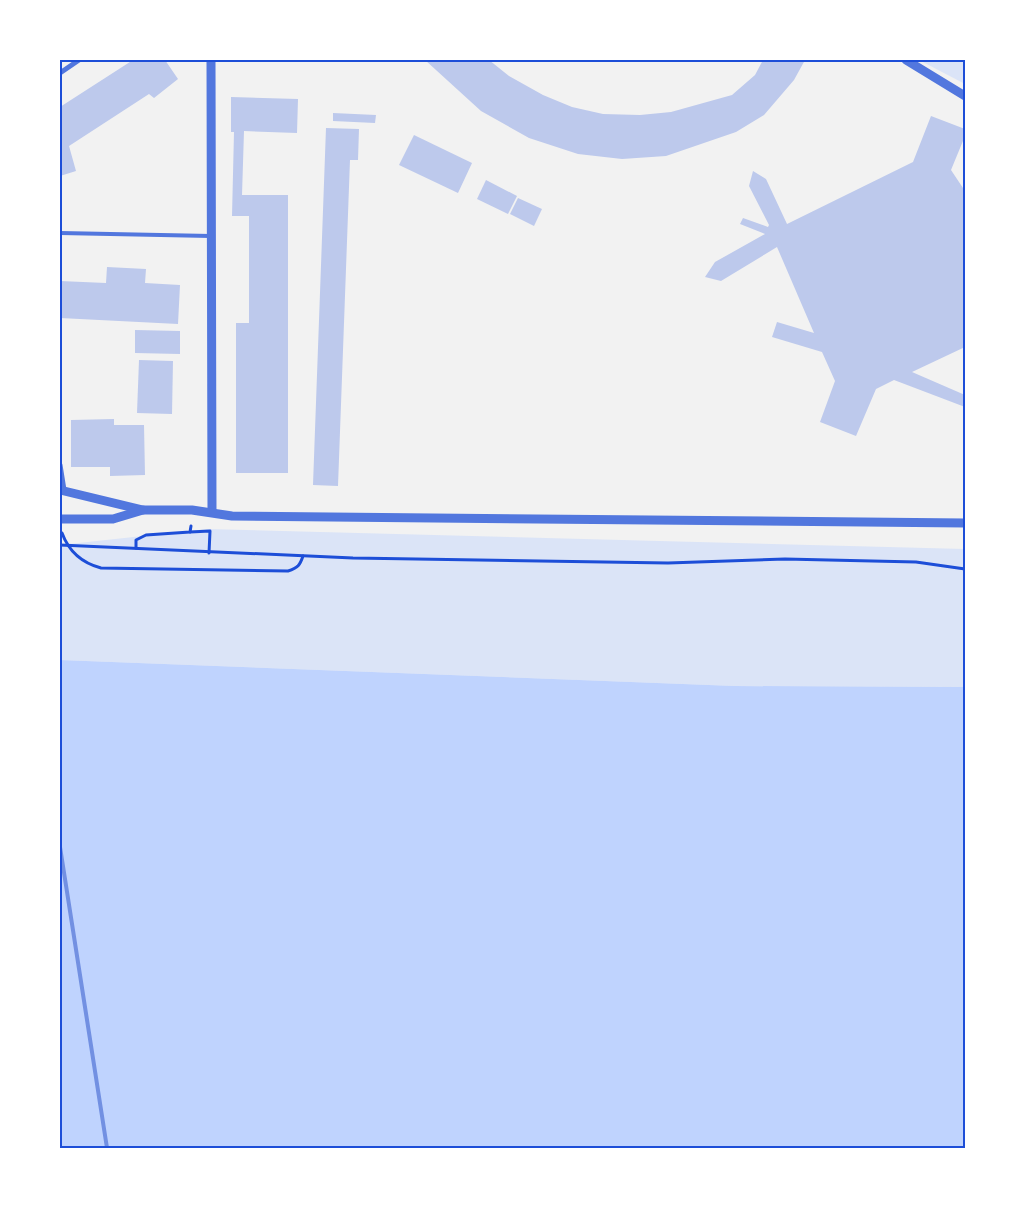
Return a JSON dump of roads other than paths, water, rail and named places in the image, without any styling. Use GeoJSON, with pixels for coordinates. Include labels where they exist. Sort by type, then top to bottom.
{"type":"FeatureCollection","features":[{"type":"Feature","properties":{"kind":"street"},"geometry":{"type":"LineString","coordinates":[[60,73],[79,60]]}},
{"type":"Feature","properties":{"kind":"street"},"geometry":{"type":"LineString","coordinates":[[211,60],[213,236],[212,512]]}},
{"type":"Feature","properties":{"kind":"street"},"geometry":{"type":"LineString","coordinates":[[906,60],[965,96]]}},
{"type":"Feature","properties":{"kind":"street"},"geometry":{"type":"LineString","coordinates":[[60,465],[62,490],[143,510],[192,510],[232,516],[965,523]]}},
{"type":"Feature","properties":{"kind":"street"},"geometry":{"type":"LineString","coordinates":[[60,519],[113,519],[143,510]]}},
{"type":"Feature","properties":{"kind":"lane"},"geometry":{"type":"LineString","coordinates":[[60,233],[213,236]]}},
{"type":"Feature","properties":{"kind":"water"},"geometry":{"type":"Polygon","coordinates":[[[60,660],[735,686],[965,687],[965,1148],[60,1148],[60,660]]]}},
{"type":"Feature","properties":{"kind":"railway"},"geometry":{"type":"LineString","coordinates":[[60,847],[107,1148]]}}]}
